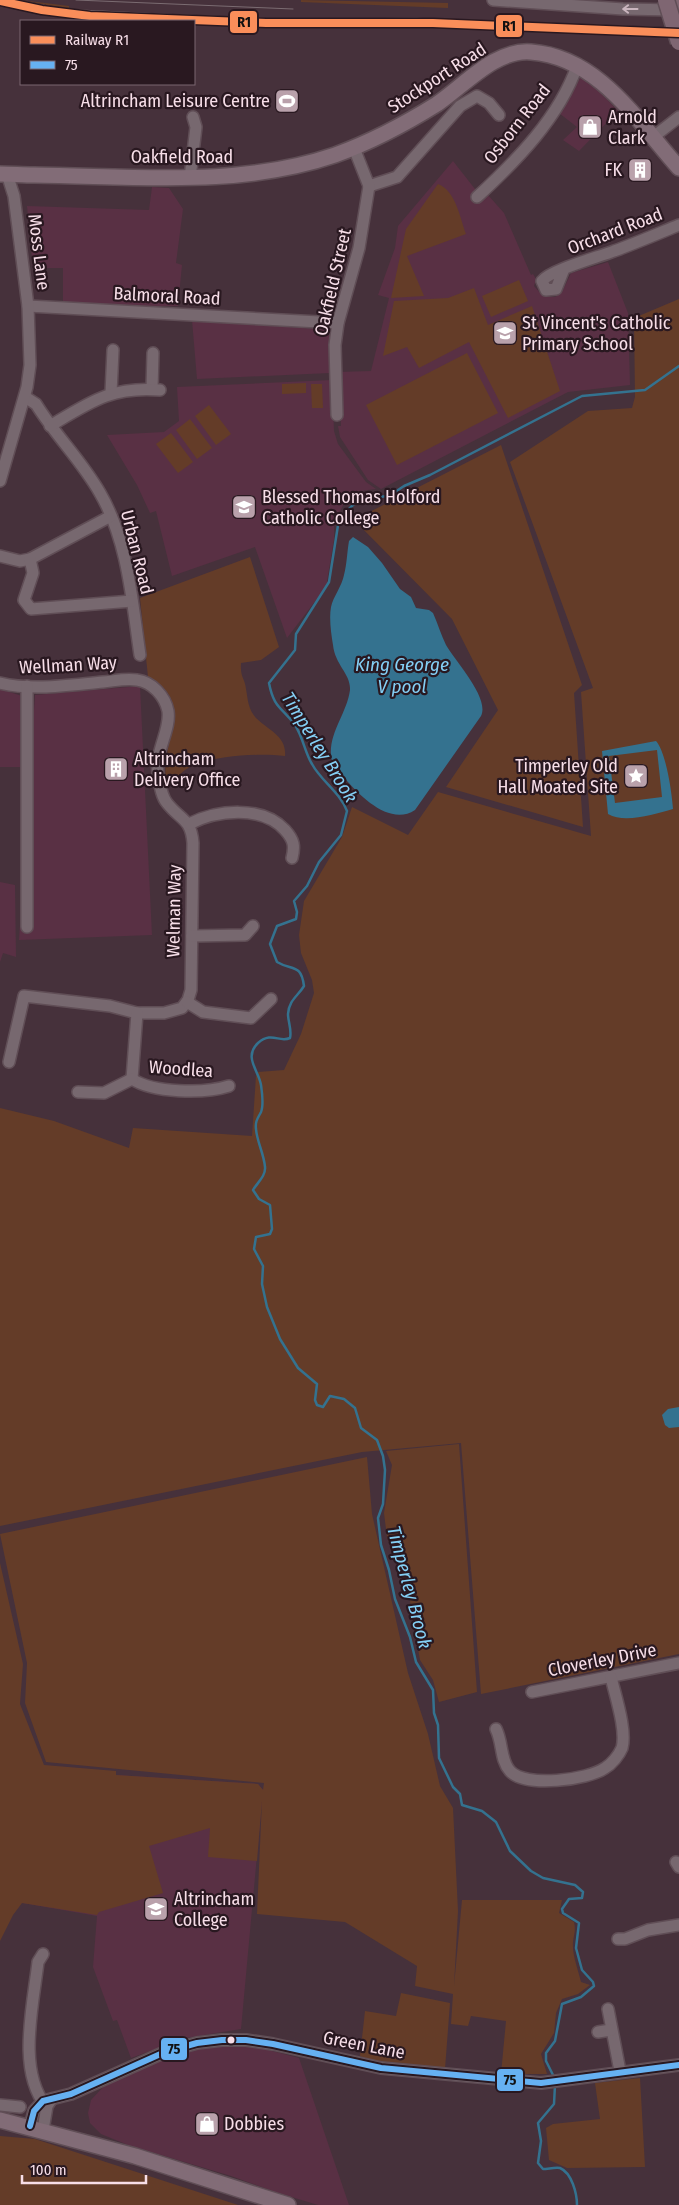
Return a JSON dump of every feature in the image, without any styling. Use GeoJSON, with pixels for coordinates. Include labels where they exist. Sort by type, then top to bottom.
{"type":"FeatureCollection","features":[{"type":"Feature","properties":{"kind":"highway"},"geometry":{"type":"LineString","coordinates":[[666,0],[679,42]]}},
{"type":"Feature","properties":{"kind":"highway"},"geometry":{"type":"LineString","coordinates":[[677,0],[679,6]]}},
{"type":"Feature","properties":{"kind":"main road","name":"Stockport Road"},"geometry":{"type":"LineString","coordinates":[[354,148],[397,127],[437,103],[492,63],[508,55],[537,53],[576,66],[604,83],[679,168]]}},
{"type":"Feature","properties":{"kind":"main road","name":"Oakfield Road"},"geometry":{"type":"LineString","coordinates":[[3,174],[190,178],[232,177],[283,170],[354,148]]}},
{"type":"Feature","properties":{"kind":"main road"},"geometry":{"type":"LineString","coordinates":[[0,2120],[36,2128],[135,2156],[288,2205]]}},
{"type":"Feature","properties":{"kind":"street"},"geometry":{"type":"LineString","coordinates":[[493,0],[623,9],[679,10]]}},
{"type":"Feature","properties":{"kind":"street","name":"Osborn Road"},"geometry":{"type":"LineString","coordinates":[[477,198],[510,166],[543,126],[564,94],[576,66]]}},
{"type":"Feature","properties":{"kind":"street"},"geometry":{"type":"LineString","coordinates":[[354,148],[369,186],[397,177],[460,106],[477,96],[489,103],[499,115]]}},
{"type":"Feature","properties":{"kind":"street"},"geometry":{"type":"LineString","coordinates":[[652,138],[679,117]]}},
{"type":"Feature","properties":{"kind":"street"},"geometry":{"type":"LineString","coordinates":[[190,178],[198,121]]}},
{"type":"Feature","properties":{"kind":"street","name":"Moss Lane"},"geometry":{"type":"LineString","coordinates":[[0,481],[25,397],[30,372],[28,306],[14,196],[3,174]]}},
{"type":"Feature","properties":{"kind":"street","name":"Oakfield Street"},"geometry":{"type":"LineString","coordinates":[[337,415],[338,323],[359,248],[369,186]]}},
{"type":"Feature","properties":{"kind":"street","name":"Orchard Road"},"geometry":{"type":"LineString","coordinates":[[564,269],[679,225]]}},
{"type":"Feature","properties":{"kind":"street","name":"Balmoral Road"},"geometry":{"type":"LineString","coordinates":[[28,306],[338,323]]}},
{"type":"Feature","properties":{"kind":"street"},"geometry":{"type":"LineString","coordinates":[[111,393],[113,350]]}},
{"type":"Feature","properties":{"kind":"street"},"geometry":{"type":"LineString","coordinates":[[50,426],[111,393],[156,390],[153,353]]}},
{"type":"Feature","properties":{"kind":"street","name":"Urban Road"},"geometry":{"type":"LineString","coordinates":[[25,397],[36,404],[50,426],[92,479],[112,516],[124,560],[140,655]]}},
{"type":"Feature","properties":{"kind":"street"},"geometry":{"type":"LineString","coordinates":[[0,556],[20,561],[30,559],[112,516]]}},
{"type":"Feature","properties":{"kind":"street"},"geometry":{"type":"LineString","coordinates":[[30,559],[33,573],[24,600],[32,610],[132,601]]}},
{"type":"Feature","properties":{"kind":"street","name":"Wellman Way"},"geometry":{"type":"LineString","coordinates":[[0,683],[27,686],[138,680],[146,682],[158,691],[167,707],[168,723],[157,762],[160,784],[166,802],[189,824]]}},
{"type":"Feature","properties":{"kind":"street"},"geometry":{"type":"LineString","coordinates":[[27,686],[27,927]]}},
{"type":"Feature","properties":{"kind":"street"},"geometry":{"type":"LineString","coordinates":[[189,824],[217,815],[252,813],[264,815],[281,826],[298,841],[292,858]]}},
{"type":"Feature","properties":{"kind":"street","name":"Welman Way"},"geometry":{"type":"LineString","coordinates":[[187,1002],[191,990],[192,936],[193,843],[189,824]]}},
{"type":"Feature","properties":{"kind":"street"},"geometry":{"type":"LineString","coordinates":[[192,936],[245,935],[253,926]]}},
{"type":"Feature","properties":{"kind":"street"},"geometry":{"type":"LineString","coordinates":[[9,1062],[24,996],[105,1006],[137,1013],[171,1012],[182,1008],[187,1002],[203,1012],[251,1018],[271,999]]}},
{"type":"Feature","properties":{"kind":"street"},"geometry":{"type":"LineString","coordinates":[[78,1092],[104,1093],[132,1079],[137,1013]]}},
{"type":"Feature","properties":{"kind":"street","name":"Woodlea"},"geometry":{"type":"LineString","coordinates":[[132,1079],[150,1088],[212,1091],[229,1086]]}},
{"type":"Feature","properties":{"kind":"street","name":"Cloverley Drive"},"geometry":{"type":"LineString","coordinates":[[532,1692],[679,1663]]}},
{"type":"Feature","properties":{"kind":"street"},"geometry":{"type":"LineString","coordinates":[[496,1729],[505,1747],[503,1759],[509,1770],[520,1778],[530,1781],[570,1778],[604,1769],[619,1754],[622,1742],[611,1676]]}},
{"type":"Feature","properties":{"kind":"street"},"geometry":{"type":"LineString","coordinates":[[624,1942],[648,1930],[679,1925]]}},
{"type":"Feature","properties":{"kind":"street"},"geometry":{"type":"LineString","coordinates":[[36,2128],[47,2102],[35,2089],[29,2041],[38,1962],[43,1954]]}},
{"type":"Feature","properties":{"kind":"street"},"geometry":{"type":"LineString","coordinates":[[608,2009],[620,2071]]}},
{"type":"Feature","properties":{"kind":"street"},"geometry":{"type":"LineString","coordinates":[[598,2032],[611,2030]]}},
{"type":"Feature","properties":{"kind":"street","name":"Green Lane"},"geometry":{"type":"LineString","coordinates":[[47,2102],[71,2094],[171,2050],[197,2043],[228,2039],[273,2044],[381,2068],[555,2082],[620,2071],[679,2065]]}},
{"type":"Feature","properties":{"kind":"street"},"geometry":{"type":"LineString","coordinates":[[0,2106],[20,2107]]}},
{"type":"Feature","properties":{"kind":"shaded area"},"geometry":{"type":"Polygon","coordinates":[[[21,0],[69,6],[69,9],[21,0]]]}},
{"type":"Feature","properties":{"kind":"shaded area"},"geometry":{"type":"Polygon","coordinates":[[[301,0],[448,3],[448,8],[301,2],[301,0]]]}},
{"type":"Feature","properties":{"kind":"shaded area"},"geometry":{"type":"Polygon","coordinates":[[[581,77],[596,88],[618,111],[579,151],[563,140],[577,127],[559,113],[581,77]]]}},
{"type":"Feature","properties":{"kind":"shaded area","name":"St Vincent's Catholic Primary School"},"geometry":{"type":"Polygon","coordinates":[[[453,161],[475,189],[485,198],[488,195],[504,213],[531,275],[533,274],[536,279],[534,286],[543,296],[555,297],[562,292],[571,273],[608,262],[628,313],[630,385],[568,392],[381,489],[368,480],[340,437],[338,426],[341,426],[338,372],[371,371],[389,298],[378,295],[395,248],[398,226],[453,161]]]}},
{"type":"Feature","properties":{"kind":"shaded area"},"geometry":{"type":"Polygon","coordinates":[[[438,184],[453,199],[466,234],[407,256],[424,296],[391,298],[406,229],[438,184]]]}},
{"type":"Feature","properties":{"kind":"shaded area"},"geometry":{"type":"Polygon","coordinates":[[[152,187],[169,188],[183,209],[176,263],[182,265],[178,306],[63,306],[63,268],[33,268],[27,206],[149,210],[152,187]]]}},
{"type":"Feature","properties":{"kind":"shaded area"},"geometry":{"type":"Polygon","coordinates":[[[519,280],[528,301],[491,317],[482,296],[519,280]]]}},
{"type":"Feature","properties":{"kind":"shaded area"},"geometry":{"type":"Polygon","coordinates":[[[474,288],[488,325],[532,306],[560,391],[508,418],[469,342],[419,368],[407,347],[383,356],[394,301],[448,298],[474,288]]]}},
{"type":"Feature","properties":{"kind":"shaded area"},"geometry":{"type":"Polygon","coordinates":[[[679,299],[679,1654],[481,1694],[461,1443],[362,1452],[0,1526],[0,1108],[54,1121],[129,1148],[133,1128],[252,1136],[256,1076],[258,1072],[284,1070],[301,1034],[314,993],[312,980],[301,953],[299,935],[304,901],[342,837],[352,807],[408,835],[438,792],[591,836],[581,692],[593,688],[510,462],[588,411],[632,408],[635,397],[634,318],[679,299]]]}},
{"type":"Feature","properties":{"kind":"shaded area"},"geometry":{"type":"Polygon","coordinates":[[[192,320],[331,330],[330,373],[197,379],[192,320]]]}},
{"type":"Feature","properties":{"kind":"shaded area"},"geometry":{"type":"Polygon","coordinates":[[[467,353],[498,413],[397,465],[366,405],[467,353]]]}},
{"type":"Feature","properties":{"kind":"shaded area","name":"Blessed Thomas Holford Catholic College"},"geometry":{"type":"Polygon","coordinates":[[[332,380],[334,431],[338,444],[366,482],[376,489],[360,491],[344,503],[334,524],[334,539],[327,581],[329,583],[287,638],[255,547],[172,576],[156,511],[150,513],[137,485],[107,435],[164,432],[179,421],[177,387],[332,380]]]}},
{"type":"Feature","properties":{"kind":"shaded area"},"geometry":{"type":"Polygon","coordinates":[[[306,383],[306,393],[282,394],[282,384],[306,383]]]}},
{"type":"Feature","properties":{"kind":"shaded area"},"geometry":{"type":"Polygon","coordinates":[[[311,384],[322,384],[323,408],[312,408],[311,384]]]}},
{"type":"Feature","properties":{"kind":"shaded area"},"geometry":{"type":"Polygon","coordinates":[[[209,405],[231,434],[216,445],[195,416],[209,405]]]}},
{"type":"Feature","properties":{"kind":"shaded area"},"geometry":{"type":"Polygon","coordinates":[[[190,419],[212,448],[197,459],[176,430],[190,419]]]}},
{"type":"Feature","properties":{"kind":"shaded area"},"geometry":{"type":"Polygon","coordinates":[[[171,433],[193,462],[178,473],[156,444],[171,433]]]}},
{"type":"Feature","properties":{"kind":"shaded area"},"geometry":{"type":"Polygon","coordinates":[[[501,445],[582,685],[574,693],[583,827],[446,787],[498,710],[452,619],[354,520],[501,445]]]}},
{"type":"Feature","properties":{"kind":"shaded area"},"geometry":{"type":"Polygon","coordinates":[[[250,557],[279,647],[261,660],[241,663],[241,672],[251,711],[256,718],[280,738],[285,749],[285,756],[248,755],[207,761],[185,770],[167,785],[165,769],[174,712],[171,699],[163,688],[148,677],[140,598],[250,557]]]}},
{"type":"Feature","properties":{"kind":"shaded area"},"geometry":{"type":"Polygon","coordinates":[[[140,686],[152,935],[19,940],[35,695],[140,686]]]}},
{"type":"Feature","properties":{"kind":"shaded area"},"geometry":{"type":"Polygon","coordinates":[[[0,689],[22,696],[20,767],[0,767],[0,689]]]}},
{"type":"Feature","properties":{"kind":"shaded area"},"geometry":{"type":"Polygon","coordinates":[[[0,882],[15,885],[16,957],[3,953],[0,962],[0,882]]]}},
{"type":"Feature","properties":{"kind":"shaded area"},"geometry":{"type":"Polygon","coordinates":[[[459,1444],[477,1692],[439,1702],[433,1680],[420,1660],[409,1595],[387,1537],[384,1513],[392,1465],[386,1451],[459,1444]]]}},
{"type":"Feature","properties":{"kind":"shaded area"},"geometry":{"type":"Polygon","coordinates":[[[367,1457],[372,1514],[408,1673],[428,1734],[440,1786],[453,1808],[458,1911],[454,1986],[462,1900],[562,1900],[559,1913],[574,1922],[573,1947],[581,1982],[590,1985],[578,1994],[562,1999],[556,2013],[554,2033],[541,2054],[547,2074],[501,2074],[506,2021],[471,2016],[468,2026],[451,2024],[453,1994],[415,1986],[417,1966],[345,1922],[257,1914],[262,1800],[257,1861],[208,1857],[210,1828],[149,1846],[163,1893],[99,1912],[97,1915],[22,1903],[13,1915],[0,1941],[0,1563],[23,1664],[20,1704],[44,1765],[116,1771],[116,1775],[258,1784],[263,1790],[264,1783],[46,1762],[25,1703],[27,1663],[0,1534],[367,1457]]]}},
{"type":"Feature","properties":{"kind":"shaded area","name":"Altrincham College"},"geometry":{"type":"Polygon","coordinates":[[[116,1771],[116,1775],[258,1784],[263,1790],[241,2029],[186,2038],[131,2058],[117,2020],[113,2021],[93,1967],[97,1916],[23,1903],[116,1771]]]}},
{"type":"Feature","properties":{"kind":"shaded area"},"geometry":{"type":"Polygon","coordinates":[[[401,1993],[450,2003],[445,2069],[378,2063],[360,2056],[365,2011],[396,2016],[401,1993]]]}},
{"type":"Feature","properties":{"kind":"shaded area","name":"Dobbies"},"geometry":{"type":"Polygon","coordinates":[[[222,2045],[253,2046],[299,2058],[349,2205],[318,2205],[275,2192],[231,2176],[128,2145],[101,2134],[90,2123],[88,2113],[91,2100],[105,2085],[157,2061],[183,2052],[222,2045]]]}},
{"type":"Feature","properties":{"kind":"shaded area"},"geometry":{"type":"Polygon","coordinates":[[[640,2078],[645,2167],[567,2168],[549,2160],[546,2128],[553,2124],[600,2119],[595,2083],[640,2078]]]}},
{"type":"Feature","properties":{"kind":"shaded area"},"geometry":{"type":"Polygon","coordinates":[[[0,2136],[35,2139],[238,2205],[0,2205],[0,2136]]]}},
{"type":"Feature","properties":{"kind":"water","name":"King George V pool"},"geometry":{"type":"Polygon","coordinates":[[[353,537],[368,547],[400,589],[411,597],[416,608],[429,610],[433,613],[446,645],[481,700],[481,716],[415,810],[406,814],[396,815],[378,808],[369,802],[353,788],[337,769],[331,756],[335,731],[348,698],[350,684],[334,652],[330,611],[343,579],[349,541],[353,537]]]}},
{"type":"Feature","properties":{"kind":"water"},"geometry":{"type":"Polygon","coordinates":[[[656,741],[660,746],[666,763],[673,809],[631,818],[615,817],[608,814],[602,751],[656,741]],[[657,750],[609,756],[615,803],[662,797],[657,750]]]}},
{"type":"Feature","properties":{"kind":"water"},"geometry":{"type":"Polygon","coordinates":[[[679,1407],[679,1427],[669,1428],[665,1425],[662,1415],[668,1409],[679,1407]]]}},
{"type":"Feature","properties":{"kind":"waterway","name":"Timperley Brook"},"geometry":{"type":"LineString","coordinates":[[554,2077],[546,2061],[546,2053],[555,2041],[562,2004],[581,1997],[594,1986],[593,1982],[582,1970],[576,1948],[579,1923],[563,1913],[562,1909],[569,1899],[582,1898],[583,1892],[575,1885],[543,1878],[531,1871],[510,1851],[496,1822],[482,1811],[462,1805],[460,1794],[453,1787],[439,1758],[438,1725],[434,1713],[433,1690],[416,1662],[410,1637],[395,1599],[381,1545],[378,1518],[383,1504],[385,1470],[383,1456],[377,1440],[361,1428],[355,1408],[344,1399],[330,1396],[323,1407],[317,1405],[315,1400],[317,1384],[298,1368],[280,1339],[267,1307],[262,1284],[263,1266],[254,1249],[256,1237],[270,1234],[272,1229],[270,1205],[259,1199],[253,1190],[263,1176],[265,1167],[256,1126],[262,1109],[262,1091],[260,1080],[253,1064],[252,1054],[258,1043],[267,1038],[290,1038],[289,1009],[304,986],[303,979],[298,971],[277,962],[270,944],[277,926],[296,919],[297,912],[294,901],[307,886],[319,862],[341,835],[347,811],[340,798],[312,764],[298,730],[276,703],[269,683],[295,650],[296,634],[329,582],[339,519],[356,502],[367,498],[389,496],[404,486],[430,475],[582,396],[645,390],[679,366]]}},
{"type":"Feature","properties":{"kind":"waterway","name":"Timperley Brook"},"geometry":{"type":"LineString","coordinates":[[555,2085],[554,2104],[538,2123],[541,2141],[538,2163],[543,2169],[560,2168],[568,2174],[575,2190],[577,2205]]}},
{"type":"Feature","properties":{"kind":"tram line"},"geometry":{"type":"LineString","coordinates":[[76,0],[293,9]]}},
{"type":"Feature","properties":{"kind":"railway"},"geometry":{"type":"LineString","coordinates":[[12,0],[65,10],[167,15],[283,20],[416,19],[679,29]]}},
{"type":"Feature","properties":{"kind":"rail line","name":"R1"},"geometry":{"type":"LineString","coordinates":[[0,1],[42,10],[90,16],[191,20]]}},
{"type":"Feature","properties":{"kind":"rail line","name":"R1"},"geometry":{"type":"LineString","coordinates":[[195,20],[266,23],[433,23],[679,33]]}},
{"type":"Feature","properties":{"kind":"transit line","name":"75"},"geometry":{"type":"LineString","coordinates":[[30,2126],[34,2111],[43,2101],[71,2094],[165,2052],[197,2043],[222,2040],[246,2040],[273,2044],[381,2068],[541,2083],[679,2065]]}},
{"type":"Feature","properties":{"kind":"place","name":"Altrincham Leisure Centre"},"geometry":{"type":"Point","coordinates":[287,101]}},
{"type":"Feature","properties":{"kind":"place","name":"Arnold Clark"},"geometry":{"type":"Point","coordinates":[590,127]}},
{"type":"Feature","properties":{"kind":"place","name":"FK"},"geometry":{"type":"Point","coordinates":[640,170]}},
{"type":"Feature","properties":{"kind":"place","name":"St Vincent's Catholic Primary School"},"geometry":{"type":"Point","coordinates":[505,333]}},
{"type":"Feature","properties":{"kind":"place","name":"Blessed Thomas Holford Catholic College"},"geometry":{"type":"Point","coordinates":[244,507]}},
{"type":"Feature","properties":{"kind":"place","name":"Altrincham Delivery Office"},"geometry":{"type":"Point","coordinates":[116,769]}},
{"type":"Feature","properties":{"kind":"place","name":"Timperley Old Hall Moated Site"},"geometry":{"type":"Point","coordinates":[636,776]}},
{"type":"Feature","properties":{"kind":"place","name":"Altrincham College"},"geometry":{"type":"Point","coordinates":[156,1909]}},
{"type":"Feature","properties":{"kind":"place","name":"Dobbies"},"geometry":{"type":"Point","coordinates":[207,2124]}}]}
